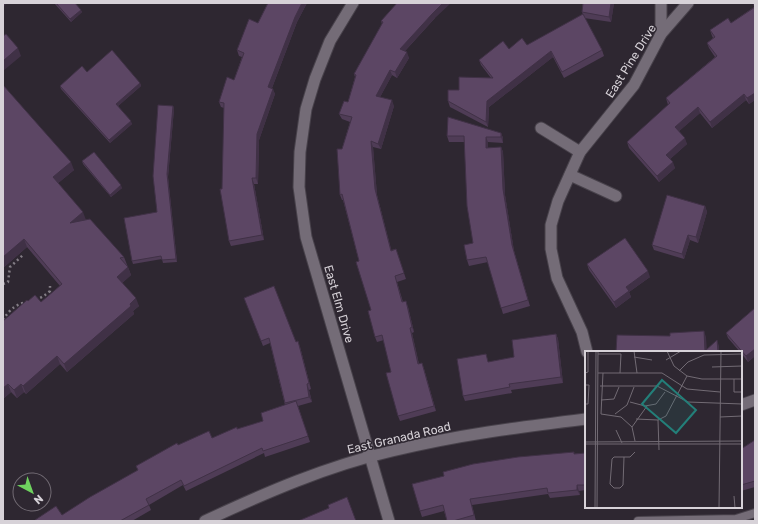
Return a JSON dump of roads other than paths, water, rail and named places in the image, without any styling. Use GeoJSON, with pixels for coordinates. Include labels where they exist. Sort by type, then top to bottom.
{"type":"FeatureCollection","features":[{"type":"Feature","properties":{"kind":"street","name":"East Elm Drive"},"geometry":{"type":"LineString","coordinates":[[353,3],[330,41],[309,97],[300,152],[300,187],[306,238],[389,521]]}},
{"type":"Feature","properties":{"kind":"street"},"geometry":{"type":"LineString","coordinates":[[661,3],[661,34]]}},
{"type":"Feature","properties":{"kind":"street","name":"East Pine Drive"},"geometry":{"type":"LineString","coordinates":[[587,351],[582,332],[557,278],[551,249],[551,225],[558,201],[580,152],[634,85],[661,34],[688,3]]}},
{"type":"Feature","properties":{"kind":"street"},"geometry":{"type":"LineString","coordinates":[[541,128],[580,152]]}},
{"type":"Feature","properties":{"kind":"street"},"geometry":{"type":"LineString","coordinates":[[570,175],[616,196]]}},
{"type":"Feature","properties":{"kind":"street"},"geometry":{"type":"LineString","coordinates":[[742,405],[755,400]]}},
{"type":"Feature","properties":{"kind":"street","name":"East Granada Road"},"geometry":{"type":"LineString","coordinates":[[205,521],[264,494],[369,457],[480,432],[585,419]]}},
{"type":"Feature","properties":{"kind":"lane"},"geometry":{"type":"LineString","coordinates":[[638,521],[736,519],[755,513]]}}]}
